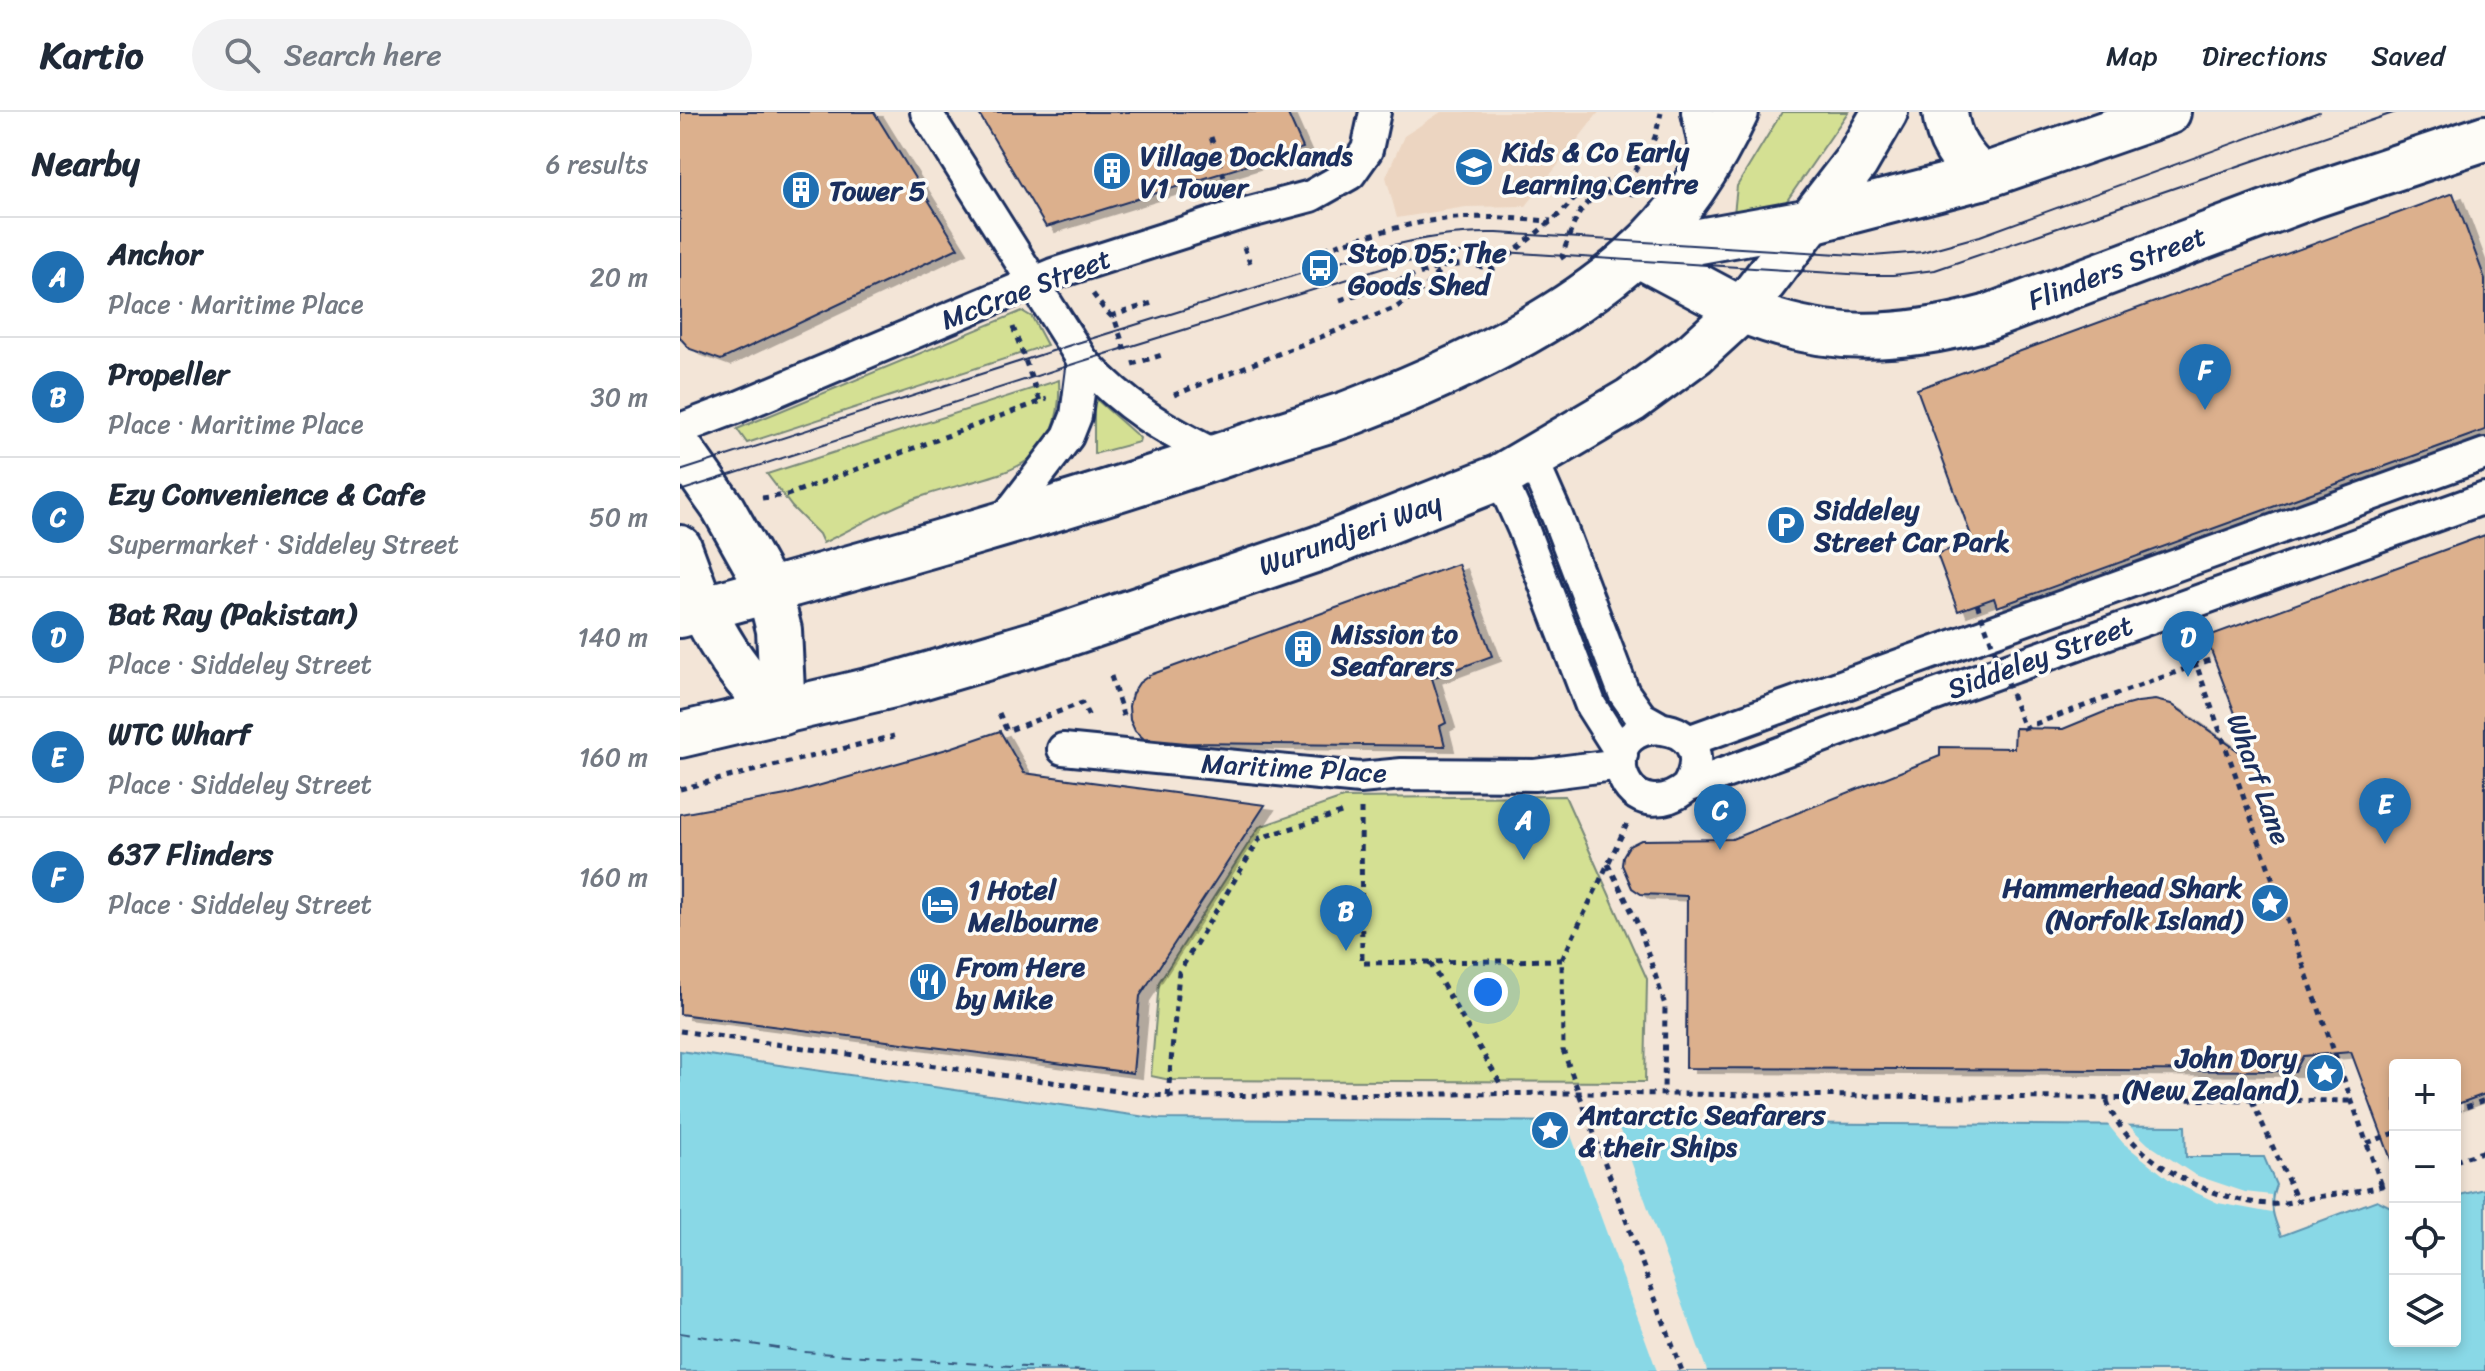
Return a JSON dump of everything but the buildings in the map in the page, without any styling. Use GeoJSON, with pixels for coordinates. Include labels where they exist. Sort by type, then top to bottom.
{"type":"FeatureCollection","features":[{"type":"Feature","properties":{"kind":"main road"},"geometry":{"type":"LineString","coordinates":[[781,712],[762,697],[691,612],[1000,525],[1219,457],[1349,413],[1436,376],[1563,310],[1637,253],[1669,220],[1708,165],[1736,112]]}},
{"type":"Feature","properties":{"kind":"main road","name":"Wurundjeri Way"},"geometry":{"type":"LineString","coordinates":[[680,735],[893,685],[1064,635],[1320,548],[1516,468],[1631,400],[1695,353],[1742,310],[1856,162],[1885,112]]}},
{"type":"Feature","properties":{"kind":"main road"},"geometry":{"type":"LineString","coordinates":[[1945,112],[1947,131],[1953,145],[1981,177]]}},
{"type":"Feature","properties":{"kind":"main road"},"geometry":{"type":"LineString","coordinates":[[1637,253],[1811,221],[1981,177],[2168,112]]}},
{"type":"Feature","properties":{"kind":"main road","name":"Flinders Street"},"geometry":{"type":"LineString","coordinates":[[1637,253],[1742,310],[1778,325],[1821,334],[1886,335],[1986,318],[2311,196],[2485,138]]}},
{"type":"Feature","properties":{"kind":"main road"},"geometry":{"type":"LineString","coordinates":[[769,590],[779,630],[781,712]]}},
{"type":"Feature","properties":{"kind":"street"},"geometry":{"type":"LineString","coordinates":[[926,112],[1083,361],[1116,394],[1144,416],[1219,457]]}},
{"type":"Feature","properties":{"kind":"street","name":"McCrae Street"},"geometry":{"type":"LineString","coordinates":[[680,429],[1035,281],[1235,216],[1311,196],[1350,174],[1367,150],[1375,112]]}},
{"type":"Feature","properties":{"kind":"street"},"geometry":{"type":"LineString","coordinates":[[1697,112],[1708,165]]}},
{"type":"Feature","properties":{"kind":"street"},"geometry":{"type":"LineString","coordinates":[[1000,525],[1068,436],[1076,416],[1083,361]]}},
{"type":"Feature","properties":{"kind":"street"},"geometry":{"type":"LineString","coordinates":[[680,447],[723,508],[769,590]]}},
{"type":"Feature","properties":{"kind":"street","name":"Siddeley Street"},"geometry":{"type":"LineString","coordinates":[[1688,741],[2485,454]]}},
{"type":"Feature","properties":{"kind":"street"},"geometry":{"type":"LineString","coordinates":[[1516,468],[1591,604],[1624,693],[1641,717],[1657,726],[1670,728],[1688,741],[1694,752],[1693,776],[1687,787],[1667,800],[1644,798],[1627,784],[1621,760],[1591,706],[1523,528],[1516,468]]}},
{"type":"Feature","properties":{"kind":"street","name":"Siddeley Street"},"geometry":{"type":"LineString","coordinates":[[1687,787],[2485,498]]}},
{"type":"Feature","properties":{"kind":"street"},"geometry":{"type":"LineString","coordinates":[[680,547],[691,612]]}},
{"type":"Feature","properties":{"kind":"street"},"geometry":{"type":"LineString","coordinates":[[1557,616],[1591,604]]}},
{"type":"Feature","properties":{"kind":"street"},"geometry":{"type":"LineString","coordinates":[[1915,660],[1927,698]]}},
{"type":"Feature","properties":{"kind":"street"},"geometry":{"type":"LineString","coordinates":[[1621,760],[1635,735],[1657,726]]}},
{"type":"Feature","properties":{"kind":"street","name":"Maritime Place"},"geometry":{"type":"LineString","coordinates":[[1063,749],[1360,778],[1402,774],[1535,775],[1621,760]]}},
{"type":"Feature","properties":{"kind":"path"},"geometry":{"type":"LineString","coordinates":[[1493,269],[1591,185],[1632,174],[1649,151],[1661,112]]}},
{"type":"Feature","properties":{"kind":"path"},"geometry":{"type":"LineString","coordinates":[[1211,137],[1226,183]]}},
{"type":"Feature","properties":{"kind":"path"},"geometry":{"type":"LineString","coordinates":[[1324,249],[1414,224],[1444,219],[1482,217],[1551,221]]}},
{"type":"Feature","properties":{"kind":"path"},"geometry":{"type":"LineString","coordinates":[[1340,300],[1444,266]]}},
{"type":"Feature","properties":{"kind":"path"},"geometry":{"type":"LineString","coordinates":[[1152,303],[1111,316],[1129,365],[1165,354]]}},
{"type":"Feature","properties":{"kind":"path"},"geometry":{"type":"LineString","coordinates":[[1977,604],[2024,728],[2215,658]]}},
{"type":"Feature","properties":{"kind":"path","name":"Wharf Lane"},"geometry":{"type":"LineString","coordinates":[[2190,647],[2382,1186]]}},
{"type":"Feature","properties":{"kind":"path"},"geometry":{"type":"LineString","coordinates":[[680,789],[894,736]]}},
{"type":"Feature","properties":{"kind":"path"},"geometry":{"type":"LineString","coordinates":[[1644,798],[1629,820],[1562,960],[1563,1050],[1682,1371]]}},
{"type":"Feature","properties":{"kind":"path"},"geometry":{"type":"LineString","coordinates":[[1168,1096],[1179,972],[1260,838],[1361,807],[1362,963],[1562,960]]}},
{"type":"Feature","properties":{"kind":"path"},"geometry":{"type":"LineString","coordinates":[[1608,863],[1639,926],[1665,1005],[1664,1094]]}},
{"type":"Feature","properties":{"kind":"path"},"geometry":{"type":"LineString","coordinates":[[1430,962],[1500,1083]]}},
{"type":"Feature","properties":{"kind":"path"},"geometry":{"type":"LineString","coordinates":[[680,1031],[1168,1096],[1580,1093],[2107,1101],[2353,1101]]}},
{"type":"Feature","properties":{"kind":"path"},"geometry":{"type":"LineString","coordinates":[[2461,1109],[2485,1100]]}},
{"type":"Feature","properties":{"kind":"path"},"geometry":{"type":"LineString","coordinates":[[2107,1101],[2114,1120],[2127,1137],[2192,1184],[2250,1202],[2272,1205],[2389,1184]]}},
{"type":"Feature","properties":{"kind":"path"},"geometry":{"type":"LineString","coordinates":[[2252,1101],[2297,1200]]}},
{"type":"Feature","properties":{"kind":"path"},"geometry":{"type":"LineString","coordinates":[[2367,1143],[2389,1135]]}},
{"type":"Feature","properties":{"kind":"path"},"geometry":{"type":"LineString","coordinates":[[2461,1159],[2485,1151]]}},
{"type":"Feature","properties":{"kind":"shaded area","name":"Kids & Co Early Learning Centre"},"geometry":{"type":"Polygon","coordinates":[[[1441,112],[1599,112],[1526,206],[1466,207],[1397,218],[1386,177],[1404,136],[1441,112]]]}},
{"type":"Feature","properties":{"kind":"green space"},"geometry":{"type":"Polygon","coordinates":[[[1782,112],[1848,112],[1775,218],[1734,214],[1737,186],[1782,112]]]}},
{"type":"Feature","properties":{"kind":"green space"},"geometry":{"type":"Polygon","coordinates":[[[1022,311],[1032,317],[1047,345],[747,443],[737,429],[1022,311]]]}},
{"type":"Feature","properties":{"kind":"green space"},"geometry":{"type":"Polygon","coordinates":[[[1059,380],[1057,412],[1050,436],[1037,453],[998,474],[910,501],[823,543],[819,534],[792,507],[767,474],[1059,380]]]}},
{"type":"Feature","properties":{"kind":"green space"},"geometry":{"type":"Polygon","coordinates":[[[1097,400],[1140,438],[1139,442],[1094,454],[1094,404],[1097,400]]]}},
{"type":"Feature","properties":{"kind":"green space"},"geometry":{"type":"Polygon","coordinates":[[[1565,796],[1647,979],[1645,1082],[1170,1080],[1151,1076],[1159,982],[1259,827],[1343,798],[1565,796]]]}},
{"type":"Feature","properties":{"kind":"water"},"geometry":{"type":"Polygon","coordinates":[[[680,1051],[1160,1119],[2185,1126],[2186,1157],[2264,1157],[2276,1185],[2272,1205],[2281,1236],[2377,1200],[2389,1206],[2389,1347],[2461,1347],[2461,1195],[2485,1189],[2485,1371],[680,1371],[680,1051]]]}},
{"type":"Feature","properties":{"kind":"pier"},"geometry":{"type":"Polygon","coordinates":[[[1564,1116],[1615,1117],[1707,1371],[1657,1371],[1564,1116]]]}},
{"type":"Feature","properties":{"kind":"pier"},"geometry":{"type":"Polygon","coordinates":[[[2105,1121],[2125,1122],[2148,1144],[2195,1175],[2245,1192],[2271,1195],[2272,1213],[2218,1203],[2171,1181],[2123,1143],[2105,1121]]]}},
{"type":"Feature","properties":{"kind":"ferry route"},"geometry":{"type":"LineString","coordinates":[[680,1333],[804,1352],[1084,1371]]}},
{"type":"Feature","properties":{"kind":"tram line"},"geometry":{"type":"LineString","coordinates":[[680,471],[1074,344],[1414,240],[1455,234],[1497,233],[1872,256],[1922,252],[1980,236],[2319,112]]}},
{"type":"Feature","properties":{"kind":"tram line"},"geometry":{"type":"LineString","coordinates":[[680,491],[1397,264],[1447,254],[1486,251],[1865,275],[1935,270],[2396,112]]}},
{"type":"Feature","properties":{"kind":"place","name":"Kids & Co Early Learning Centre"},"geometry":{"type":"Point","coordinates":[1474,167]}},
{"type":"Feature","properties":{"kind":"place","name":"Village Docklands V1 Tower"},"geometry":{"type":"Point","coordinates":[1112,171]}},
{"type":"Feature","properties":{"kind":"place","name":"Tower 5"},"geometry":{"type":"Point","coordinates":[801,190]}},
{"type":"Feature","properties":{"kind":"place","name":"Stop D5: The Goods Shed"},"geometry":{"type":"Point","coordinates":[1320,268]}},
{"type":"Feature","properties":{"kind":"place","name":"637 Flinders"},"geometry":{"type":"Point","coordinates":[2205,410]}},
{"type":"Feature","properties":{"kind":"place","name":"Siddeley Street Car Park"},"geometry":{"type":"Point","coordinates":[1786,525]}},
{"type":"Feature","properties":{"kind":"place","name":"Mission to Seafarers"},"geometry":{"type":"Point","coordinates":[1303,649]}},
{"type":"Feature","properties":{"kind":"place","name":"Bat Ray (Pakistan)"},"geometry":{"type":"Point","coordinates":[2188,677]}},
{"type":"Feature","properties":{"kind":"place","name":"WTC Wharf"},"geometry":{"type":"Point","coordinates":[2385,844]}},
{"type":"Feature","properties":{"kind":"place","name":"Ezy Convenience & Cafe"},"geometry":{"type":"Point","coordinates":[1720,850]}},
{"type":"Feature","properties":{"kind":"place","name":"Anchor"},"geometry":{"type":"Point","coordinates":[1524,860]}},
{"type":"Feature","properties":{"kind":"place","name":"Hammerhead Shark (Norfolk Island)"},"geometry":{"type":"Point","coordinates":[2270,903]}},
{"type":"Feature","properties":{"kind":"place","name":"1 Hotel Melbourne"},"geometry":{"type":"Point","coordinates":[940,905]}},
{"type":"Feature","properties":{"kind":"place","name":"Propeller"},"geometry":{"type":"Point","coordinates":[1346,951]}},
{"type":"Feature","properties":{"kind":"place","name":"From Here by Mike"},"geometry":{"type":"Point","coordinates":[928,982]}},
{"type":"Feature","properties":{"kind":"place","name":"John Dory (New Zealand)"},"geometry":{"type":"Point","coordinates":[2325,1073]}},
{"type":"Feature","properties":{"kind":"place","name":"Antarctic Seafarers & their Ships"},"geometry":{"type":"Point","coordinates":[1550,1130]}}]}
